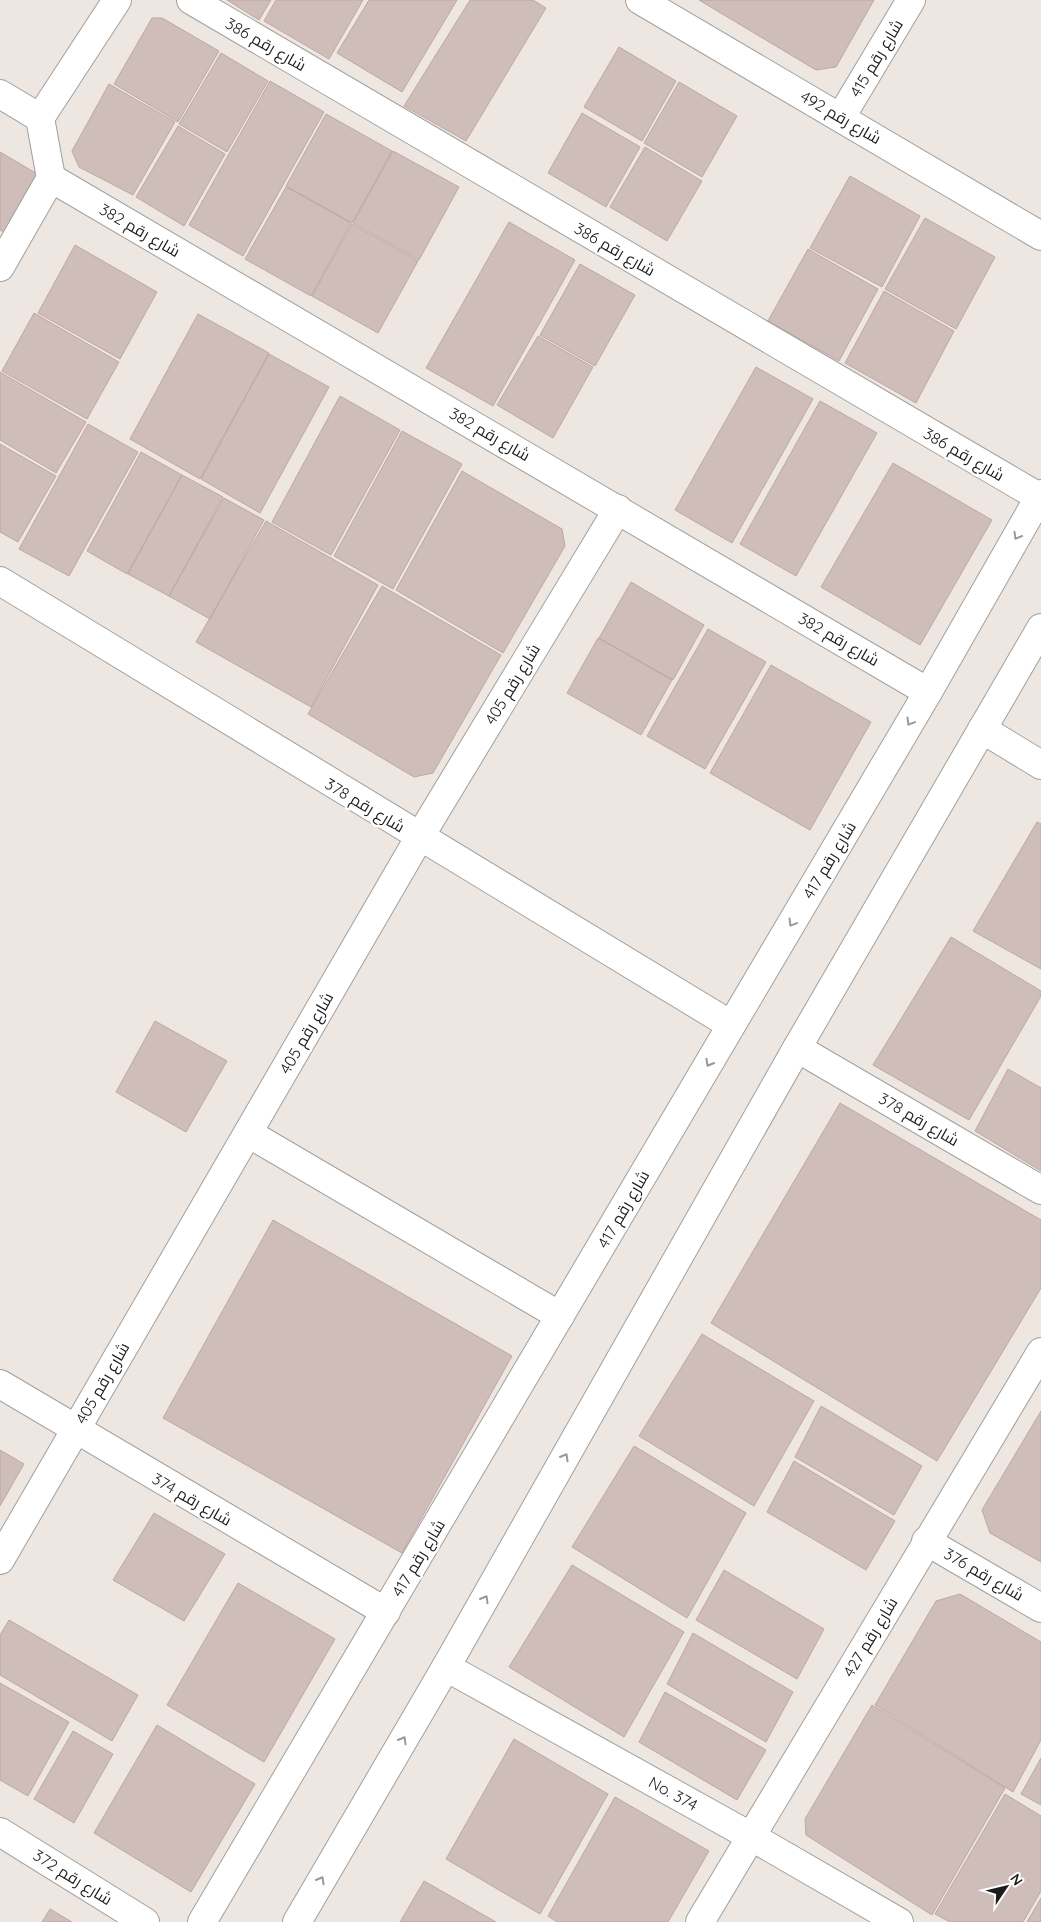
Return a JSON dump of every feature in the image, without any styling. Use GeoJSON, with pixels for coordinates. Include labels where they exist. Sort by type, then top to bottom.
{"type":"FeatureCollection","features":[{"type":"Feature","properties":{"kind":"street"},"geometry":{"type":"LineString","coordinates":[[0,267],[51,178],[40,118],[117,0]]}},
{"type":"Feature","properties":{"kind":"street","name":"شارع رقم 386"},"geometry":{"type":"LineString","coordinates":[[191,0],[1040,496]]}},
{"type":"Feature","properties":{"kind":"street","name":"شارع رقم 492"},"geometry":{"type":"LineString","coordinates":[[640,0],[1041,236]]}},
{"type":"Feature","properties":{"kind":"street","name":"شارع رقم 415"},"geometry":{"type":"LineString","coordinates":[[841,117],[911,0]]}},
{"type":"Feature","properties":{"kind":"street"},"geometry":{"type":"LineString","coordinates":[[0,94],[40,118]]}},
{"type":"Feature","properties":{"kind":"street","name":"شارع رقم 382"},"geometry":{"type":"LineString","coordinates":[[51,178],[928,692]]}},
{"type":"Feature","properties":{"kind":"street","name":"شارع رقم 417"},"geometry":{"type":"LineString","coordinates":[[202,1922],[928,692],[1040,496]]}},
{"type":"Feature","properties":{"kind":"street","name":"شارع رقم 405"},"geometry":{"type":"LineString","coordinates":[[0,1560],[419,838],[618,509]]}},
{"type":"Feature","properties":{"kind":"street","name":"شارع رقم 378"},"geometry":{"type":"LineString","coordinates":[[0,582],[419,838],[731,1025]]}},
{"type":"Feature","properties":{"kind":"street"},"geometry":{"type":"LineString","coordinates":[[297,1922],[446,1668],[797,1048],[1041,628]]}},
{"type":"Feature","properties":{"kind":"street"},"geometry":{"type":"LineString","coordinates":[[982,729],[1041,765]]}},
{"type":"Feature","properties":{"kind":"street","name":"شارع رقم 378"},"geometry":{"type":"LineString","coordinates":[[797,1048],[1041,1190]]}},
{"type":"Feature","properties":{"kind":"street"},"geometry":{"type":"LineString","coordinates":[[248,1133],[560,1316]]}},
{"type":"Feature","properties":{"kind":"street","name":"شارع رقم 427"},"geometry":{"type":"LineString","coordinates":[[700,1922],[926,1541],[1041,1352]]}},
{"type":"Feature","properties":{"kind":"street","name":"شارع رقم 374"},"geometry":{"type":"LineString","coordinates":[[0,1384],[386,1612]]}},
{"type":"Feature","properties":{"kind":"street","name":"شارع رقم 376"},"geometry":{"type":"LineString","coordinates":[[926,1541],[1041,1608]]}},
{"type":"Feature","properties":{"kind":"street","name":"No. 374"},"geometry":{"type":"LineString","coordinates":[[446,1668],[752,1837],[899,1922]]}},
{"type":"Feature","properties":{"kind":"street","name":"شارع رقم 372"},"geometry":{"type":"LineString","coordinates":[[0,1832],[145,1922]]}},
{"type":"Feature","properties":{"kind":"building"},"geometry":{"type":"Polygon","coordinates":[[[227,0],[271,0],[259,20],[227,0]]]}},
{"type":"Feature","properties":{"kind":"building"},"geometry":{"type":"Polygon","coordinates":[[[276,0],[363,0],[329,59],[264,21],[276,0]]]}},
{"type":"Feature","properties":{"kind":"building"},"geometry":{"type":"Polygon","coordinates":[[[369,0],[457,0],[402,92],[337,53],[369,0]]]}},
{"type":"Feature","properties":{"kind":"building"},"geometry":{"type":"Polygon","coordinates":[[[470,0],[533,0],[546,8],[466,141],[404,106],[470,0]]]}},
{"type":"Feature","properties":{"kind":"building"},"geometry":{"type":"Polygon","coordinates":[[[699,0],[874,0],[836,67],[816,70],[699,0]]]}},
{"type":"Feature","properties":{"kind":"building"},"geometry":{"type":"Polygon","coordinates":[[[152,18],[162,18],[219,51],[178,122],[114,84],[152,18]]]}},
{"type":"Feature","properties":{"kind":"building"},"geometry":{"type":"Polygon","coordinates":[[[619,47],[676,81],[642,141],[584,107],[619,47]]]}},
{"type":"Feature","properties":{"kind":"building"},"geometry":{"type":"Polygon","coordinates":[[[221,53],[268,81],[227,152],[179,124],[221,53]]]}},
{"type":"Feature","properties":{"kind":"building"},"geometry":{"type":"Polygon","coordinates":[[[270,81],[324,112],[243,256],[189,225],[270,81]]]}},
{"type":"Feature","properties":{"kind":"building"},"geometry":{"type":"Polygon","coordinates":[[[679,82],[737,116],[702,177],[644,143],[679,82]]]}},
{"type":"Feature","properties":{"kind":"building"},"geometry":{"type":"Polygon","coordinates":[[[109,84],[175,122],[133,195],[79,167],[72,151],[109,84]]]}},
{"type":"Feature","properties":{"kind":"building"},"geometry":{"type":"Polygon","coordinates":[[[582,113],[640,147],[606,207],[548,173],[582,113]]]}},
{"type":"Feature","properties":{"kind":"building"},"geometry":{"type":"Polygon","coordinates":[[[326,114],[392,151],[352,223],[286,186],[326,114]]]}},
{"type":"Feature","properties":{"kind":"building"},"geometry":{"type":"Polygon","coordinates":[[[178,126],[225,154],[184,226],[136,197],[178,126]]]}},
{"type":"Feature","properties":{"kind":"building"},"geometry":{"type":"Polygon","coordinates":[[[645,147],[702,181],[667,241],[610,207],[645,147]]]}},
{"type":"Feature","properties":{"kind":"building"},"geometry":{"type":"Polygon","coordinates":[[[393,151],[459,187],[419,260],[353,223],[393,151]]]}},
{"type":"Feature","properties":{"kind":"building"},"geometry":{"type":"Polygon","coordinates":[[[0,152],[46,179],[12,237],[0,230],[0,152]]]}},
{"type":"Feature","properties":{"kind":"building"},"geometry":{"type":"Polygon","coordinates":[[[850,176],[920,216],[882,287],[810,248],[850,176]]]}},
{"type":"Feature","properties":{"kind":"building"},"geometry":{"type":"Polygon","coordinates":[[[286,187],[351,223],[311,296],[245,259],[286,187]]]}},
{"type":"Feature","properties":{"kind":"building"},"geometry":{"type":"Polygon","coordinates":[[[925,218],[995,257],[956,329],[885,289],[925,218]]]}},
{"type":"Feature","properties":{"kind":"building"},"geometry":{"type":"Polygon","coordinates":[[[509,222],[575,260],[493,406],[426,368],[509,222]]]}},
{"type":"Feature","properties":{"kind":"building"},"geometry":{"type":"Polygon","coordinates":[[[352,224],[418,261],[378,333],[312,296],[352,224]]]}},
{"type":"Feature","properties":{"kind":"building"},"geometry":{"type":"Polygon","coordinates":[[[75,245],[157,292],[120,359],[38,313],[75,245]]]}},
{"type":"Feature","properties":{"kind":"building"},"geometry":{"type":"Polygon","coordinates":[[[808,249],[878,289],[839,361],[768,321],[808,249]]]}},
{"type":"Feature","properties":{"kind":"building"},"geometry":{"type":"Polygon","coordinates":[[[580,264],[635,295],[595,366],[540,335],[580,264]]]}},
{"type":"Feature","properties":{"kind":"building"},"geometry":{"type":"Polygon","coordinates":[[[884,291],[954,331],[916,403],[845,363],[884,291]]]}},
{"type":"Feature","properties":{"kind":"building"},"geometry":{"type":"Polygon","coordinates":[[[34,313],[119,362],[87,419],[2,371],[34,313]]]}},
{"type":"Feature","properties":{"kind":"building"},"geometry":{"type":"Polygon","coordinates":[[[198,314],[269,353],[200,479],[130,439],[198,314]]]}},
{"type":"Feature","properties":{"kind":"building"},"geometry":{"type":"Polygon","coordinates":[[[538,336],[593,367],[553,438],[497,405],[538,336]]]}},
{"type":"Feature","properties":{"kind":"building"},"geometry":{"type":"Polygon","coordinates":[[[269,354],[329,387],[260,513],[201,479],[269,354]]]}},
{"type":"Feature","properties":{"kind":"building"},"geometry":{"type":"Polygon","coordinates":[[[756,367],[813,399],[732,543],[675,510],[756,367]]]}},
{"type":"Feature","properties":{"kind":"building"},"geometry":{"type":"Polygon","coordinates":[[[0,372],[86,422],[56,473],[0,440],[0,372]]]}},
{"type":"Feature","properties":{"kind":"building"},"geometry":{"type":"Polygon","coordinates":[[[340,396],[400,430],[331,555],[272,522],[340,396]]]}},
{"type":"Feature","properties":{"kind":"building"},"geometry":{"type":"Polygon","coordinates":[[[820,401],[877,433],[796,576],[740,544],[820,401]]]}},
{"type":"Feature","properties":{"kind":"building"},"geometry":{"type":"Polygon","coordinates":[[[88,424],[138,452],[69,576],[19,549],[88,424]]]}},
{"type":"Feature","properties":{"kind":"building"},"geometry":{"type":"Polygon","coordinates":[[[402,431],[462,464],[393,589],[334,556],[402,431]]]}},
{"type":"Feature","properties":{"kind":"building"},"geometry":{"type":"Polygon","coordinates":[[[0,444],[56,476],[18,542],[0,532],[0,444]]]}},
{"type":"Feature","properties":{"kind":"building"},"geometry":{"type":"Polygon","coordinates":[[[141,452],[182,475],[127,574],[87,551],[141,452]]]}},
{"type":"Feature","properties":{"kind":"building"},"geometry":{"type":"Polygon","coordinates":[[[893,463],[992,520],[920,645],[821,587],[893,463]]]}},
{"type":"Feature","properties":{"kind":"building"},"geometry":{"type":"Polygon","coordinates":[[[462,471],[562,529],[565,546],[503,653],[396,590],[462,471]]]}},
{"type":"Feature","properties":{"kind":"building"},"geometry":{"type":"Polygon","coordinates":[[[182,475],[223,497],[169,596],[128,574],[182,475]]]}},
{"type":"Feature","properties":{"kind":"building"},"geometry":{"type":"Polygon","coordinates":[[[224,498],[264,520],[210,619],[169,596],[224,498]]]}},
{"type":"Feature","properties":{"kind":"building"},"geometry":{"type":"Polygon","coordinates":[[[266,521],[378,585],[311,707],[196,642],[266,521]]]}},
{"type":"Feature","properties":{"kind":"building"},"geometry":{"type":"Polygon","coordinates":[[[631,582],[704,625],[673,680],[599,638],[631,582]]]}},
{"type":"Feature","properties":{"kind":"building"},"geometry":{"type":"Polygon","coordinates":[[[382,586],[501,655],[433,773],[414,777],[308,714],[382,586]]]}},
{"type":"Feature","properties":{"kind":"building"},"geometry":{"type":"Polygon","coordinates":[[[708,629],[766,662],[705,769],[647,736],[708,629]]]}},
{"type":"Feature","properties":{"kind":"building"},"geometry":{"type":"Polygon","coordinates":[[[598,638],[672,680],[641,735],[567,693],[598,638]]]}},
{"type":"Feature","properties":{"kind":"building"},"geometry":{"type":"Polygon","coordinates":[[[771,665],[871,722],[810,830],[710,773],[771,665]]]}},
{"type":"Feature","properties":{"kind":"building"},"geometry":{"type":"Polygon","coordinates":[[[1037,822],[1041,824],[1041,969],[973,931],[1037,822]]]}},
{"type":"Feature","properties":{"kind":"building"},"geometry":{"type":"Polygon","coordinates":[[[951,937],[1041,991],[1041,996],[969,1120],[873,1065],[951,937]]]}},
{"type":"Feature","properties":{"kind":"building"},"geometry":{"type":"Polygon","coordinates":[[[155,1021],[227,1061],[186,1132],[116,1092],[155,1021]]]}},
{"type":"Feature","properties":{"kind":"building"},"geometry":{"type":"Polygon","coordinates":[[[1008,1069],[1041,1088],[1041,1171],[975,1131],[1008,1069]]]}},
{"type":"Feature","properties":{"kind":"building"},"geometry":{"type":"Polygon","coordinates":[[[840,1103],[1041,1220],[1041,1288],[937,1461],[711,1323],[840,1103]]]}},
{"type":"Feature","properties":{"kind":"building"},"geometry":{"type":"Polygon","coordinates":[[[273,1220],[512,1356],[402,1553],[163,1418],[273,1220]]]}},
{"type":"Feature","properties":{"kind":"building"},"geometry":{"type":"Polygon","coordinates":[[[702,1334],[814,1401],[754,1506],[639,1436],[702,1334]]]}},
{"type":"Feature","properties":{"kind":"building"},"geometry":{"type":"Polygon","coordinates":[[[821,1406],[922,1466],[894,1515],[795,1457],[821,1406]]]}},
{"type":"Feature","properties":{"kind":"building"},"geometry":{"type":"Polygon","coordinates":[[[1041,1411],[1041,1562],[990,1533],[982,1510],[1041,1411]]]}},
{"type":"Feature","properties":{"kind":"building"},"geometry":{"type":"Polygon","coordinates":[[[634,1446],[746,1513],[687,1618],[572,1547],[634,1446]]]}},
{"type":"Feature","properties":{"kind":"building"},"geometry":{"type":"Polygon","coordinates":[[[0,1450],[24,1464],[0,1506],[0,1450]]]}},
{"type":"Feature","properties":{"kind":"building"},"geometry":{"type":"Polygon","coordinates":[[[794,1461],[895,1521],[866,1570],[767,1512],[794,1461]]]}},
{"type":"Feature","properties":{"kind":"building"},"geometry":{"type":"Polygon","coordinates":[[[154,1513],[225,1554],[184,1621],[113,1580],[154,1513]]]}},
{"type":"Feature","properties":{"kind":"building"},"geometry":{"type":"Polygon","coordinates":[[[572,1565],[684,1632],[624,1737],[509,1667],[572,1565]]]}},
{"type":"Feature","properties":{"kind":"building"},"geometry":{"type":"Polygon","coordinates":[[[724,1570],[824,1629],[797,1679],[696,1620],[724,1570]]]}},
{"type":"Feature","properties":{"kind":"building"},"geometry":{"type":"Polygon","coordinates":[[[238,1583],[335,1639],[264,1762],[167,1705],[238,1583]]]}},
{"type":"Feature","properties":{"kind":"building"},"geometry":{"type":"Polygon","coordinates":[[[960,1594],[1041,1642],[1041,1740],[1013,1792],[875,1705],[936,1601],[960,1594]]]}},
{"type":"Feature","properties":{"kind":"building"},"geometry":{"type":"Polygon","coordinates":[[[9,1620],[138,1695],[112,1741],[0,1675],[0,1635],[9,1620]]]}},
{"type":"Feature","properties":{"kind":"building"},"geometry":{"type":"Polygon","coordinates":[[[693,1633],[793,1692],[766,1742],[667,1684],[693,1633]]]}},
{"type":"Feature","properties":{"kind":"building"},"geometry":{"type":"Polygon","coordinates":[[[0,1683],[69,1722],[28,1796],[0,1780],[0,1683]]]}},
{"type":"Feature","properties":{"kind":"building"},"geometry":{"type":"Polygon","coordinates":[[[665,1692],[766,1750],[737,1800],[639,1742],[665,1692]]]}},
{"type":"Feature","properties":{"kind":"building"},"geometry":{"type":"Polygon","coordinates":[[[872,1705],[1005,1788],[932,1915],[806,1835],[805,1819],[872,1705]]]}},
{"type":"Feature","properties":{"kind":"building"},"geometry":{"type":"Polygon","coordinates":[[[157,1725],[255,1784],[191,1892],[94,1833],[157,1725]]]}},
{"type":"Feature","properties":{"kind":"building"},"geometry":{"type":"Polygon","coordinates":[[[73,1731],[113,1754],[74,1823],[34,1799],[73,1731]]]}},
{"type":"Feature","properties":{"kind":"building"},"geometry":{"type":"Polygon","coordinates":[[[514,1739],[608,1794],[540,1914],[446,1859],[514,1739]]]}},
{"type":"Feature","properties":{"kind":"building"},"geometry":{"type":"Polygon","coordinates":[[[1041,1758],[1041,1805],[1021,1794],[1041,1758]]]}},
{"type":"Feature","properties":{"kind":"building"},"geometry":{"type":"Polygon","coordinates":[[[1005,1794],[1041,1816],[1041,1891],[1023,1922],[950,1922],[935,1914],[1005,1794]]]}},
{"type":"Feature","properties":{"kind":"building"},"geometry":{"type":"Polygon","coordinates":[[[615,1797],[709,1851],[668,1922],[557,1922],[548,1916],[615,1797]]]}},
{"type":"Feature","properties":{"kind":"building"},"geometry":{"type":"Polygon","coordinates":[[[424,1881],[496,1922],[400,1922],[424,1881]]]}},
{"type":"Feature","properties":{"kind":"building"},"geometry":{"type":"Polygon","coordinates":[[[1041,1898],[1041,1922],[1027,1922],[1041,1898]]]}},
{"type":"Feature","properties":{"kind":"building"},"geometry":{"type":"Polygon","coordinates":[[[50,1909],[72,1922],[42,1922],[50,1909]]]}}]}
